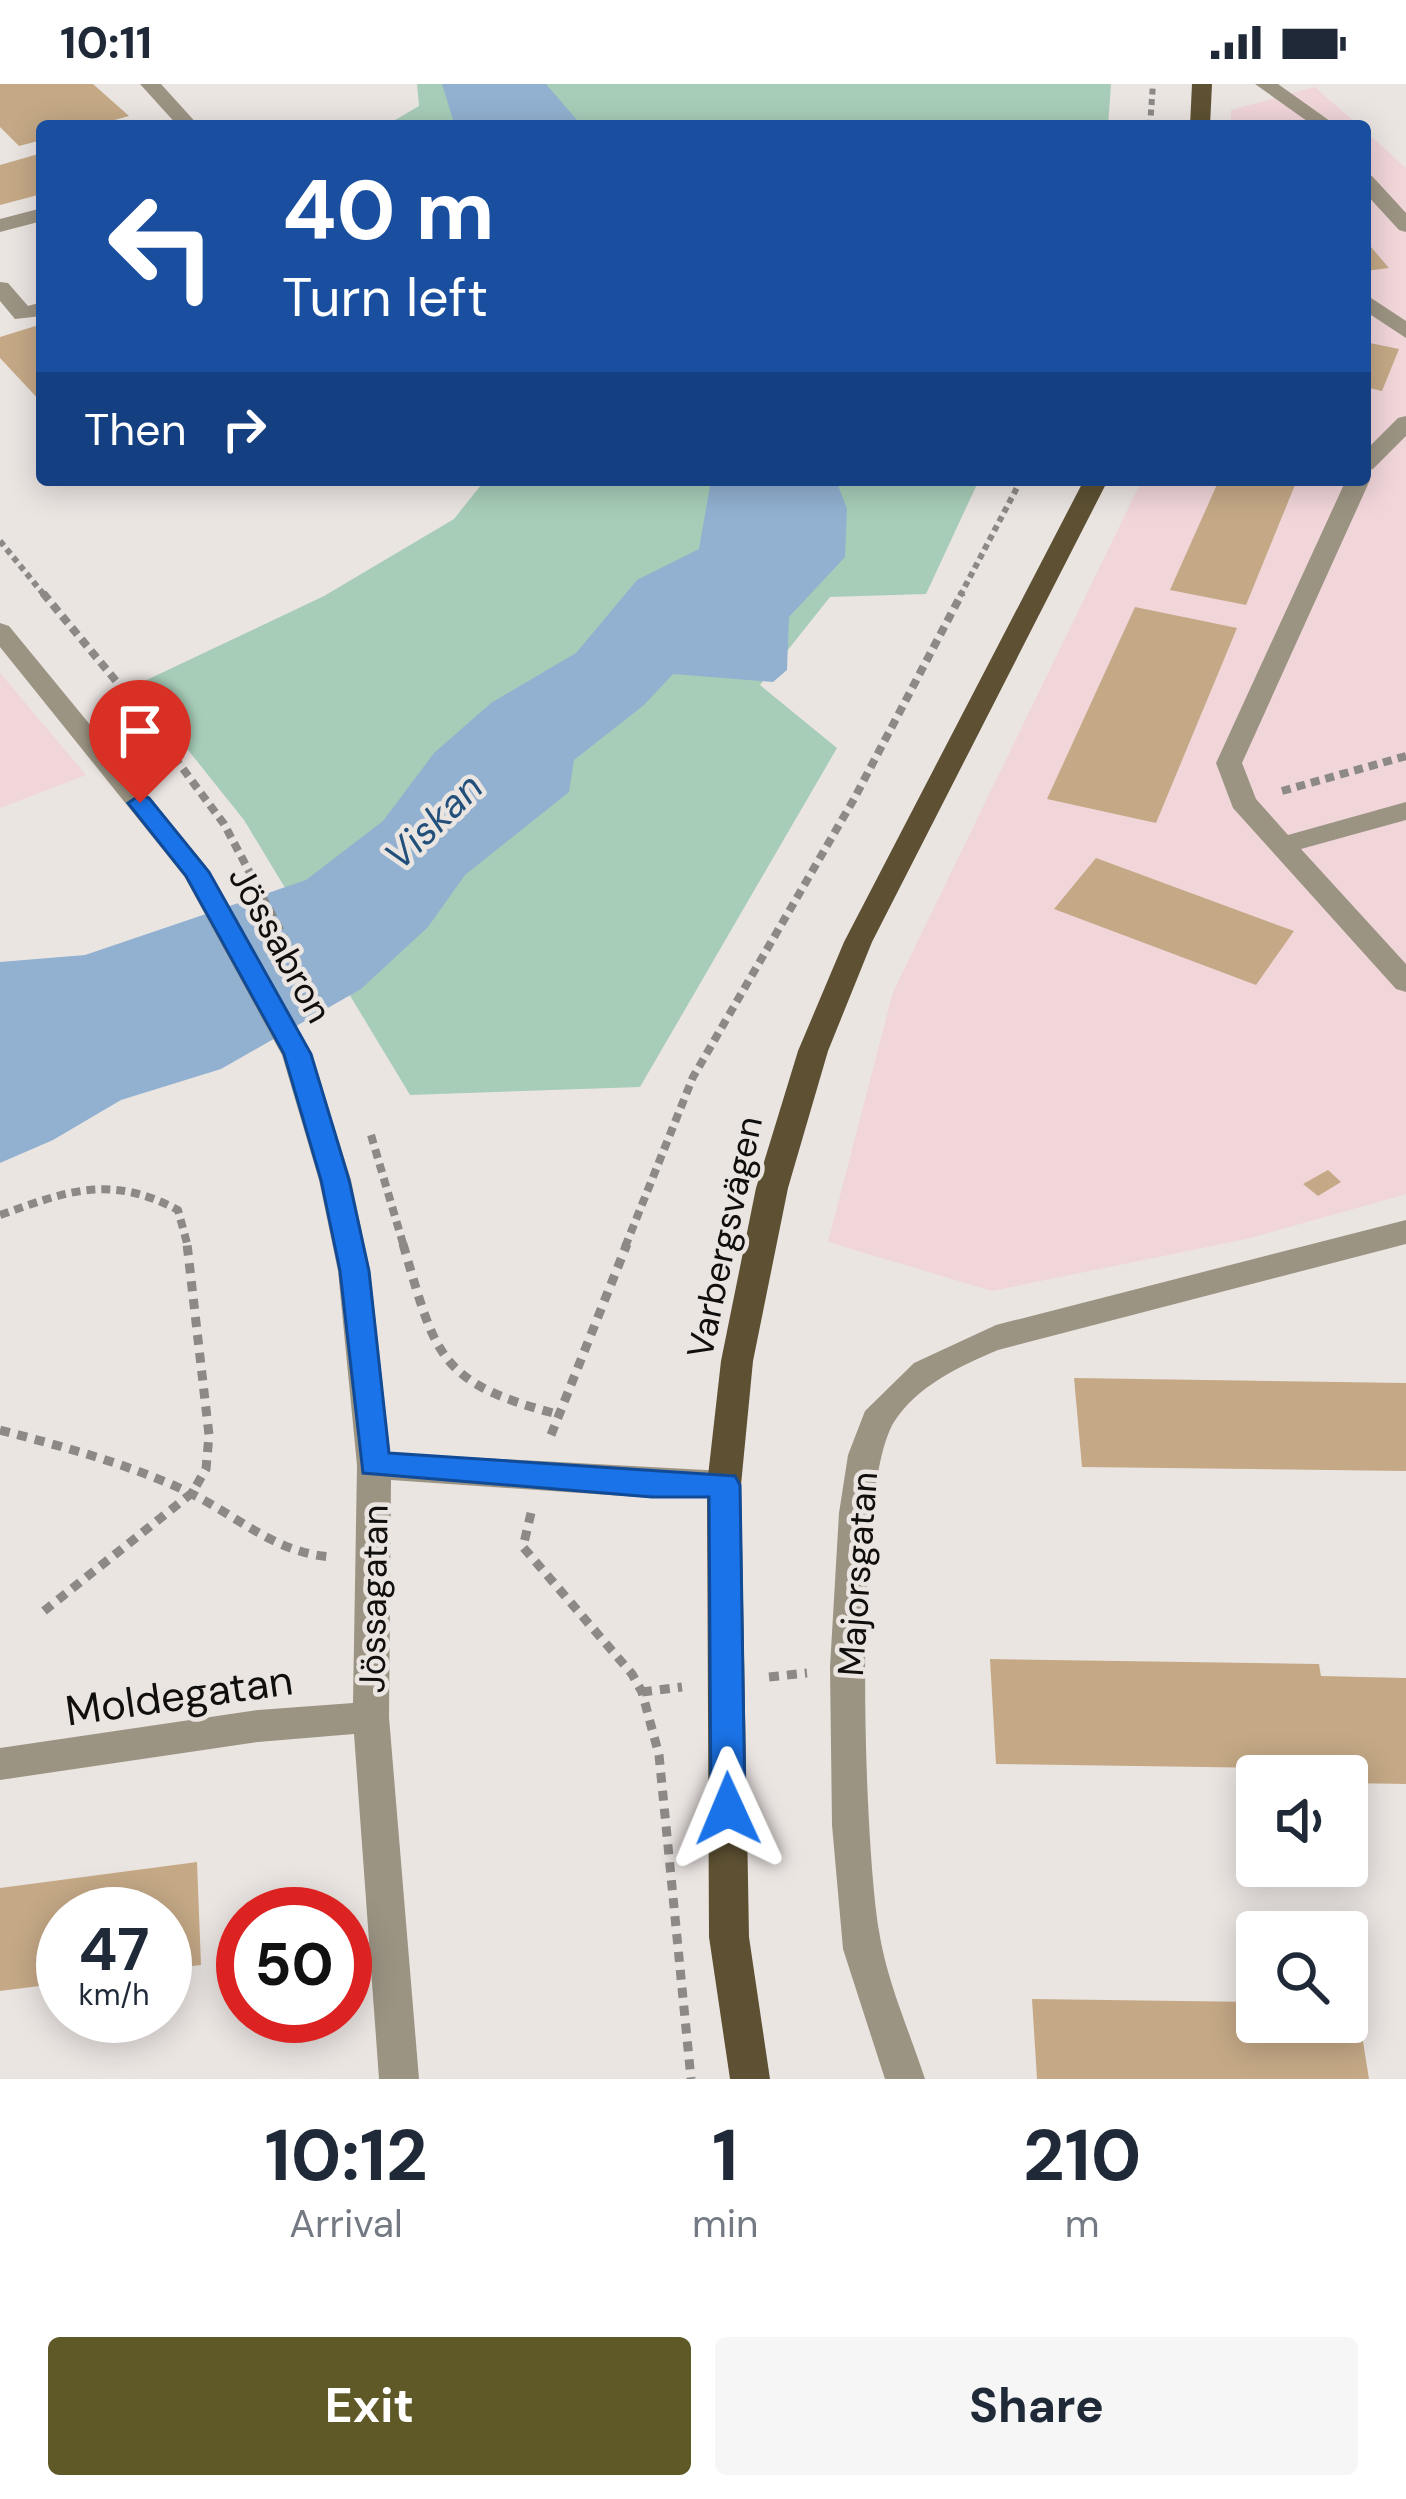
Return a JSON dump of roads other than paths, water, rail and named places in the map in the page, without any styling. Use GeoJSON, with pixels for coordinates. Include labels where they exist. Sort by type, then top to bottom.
{"type":"FeatureCollection","features":[{"type":"Feature","properties":{"kind":"main road"},"geometry":{"type":"LineString","coordinates":[[1200,120],[1202,84]]}},
{"type":"Feature","properties":{"kind":"main road","name":"Varbergsvägen"},"geometry":{"type":"LineString","coordinates":[[750,2079],[729,1937],[724,1485],[737,1361],[768,1210],[813,1051],[858,942],[1093,486]]}},
{"type":"Feature","properties":{"kind":"street"},"geometry":{"type":"LineString","coordinates":[[150,84],[183,120]]}},
{"type":"Feature","properties":{"kind":"street"},"geometry":{"type":"LineString","coordinates":[[1265,84],[1318,120]]}},
{"type":"Feature","properties":{"kind":"street"},"geometry":{"type":"LineString","coordinates":[[1371,188],[1406,226]]}},
{"type":"Feature","properties":{"kind":"street"},"geometry":{"type":"LineString","coordinates":[[0,226],[36,216]]}},
{"type":"Feature","properties":{"kind":"street"},"geometry":{"type":"LineString","coordinates":[[0,288],[22,315]]}},
{"type":"Feature","properties":{"kind":"street"},"geometry":{"type":"LineString","coordinates":[[1371,306],[1406,331]]}},
{"type":"Feature","properties":{"kind":"street"},"geometry":{"type":"LineString","coordinates":[[1371,458],[1406,423]]}},
{"type":"Feature","properties":{"kind":"street"},"geometry":{"type":"LineString","coordinates":[[1355,486],[1229,763],[1243,802],[1406,982]]}},
{"type":"Feature","properties":{"kind":"street","name":"Jössabron"},"geometry":{"type":"LineString","coordinates":[[0,631],[196,872],[297,1054]]}},
{"type":"Feature","properties":{"kind":"street"},"geometry":{"type":"LineString","coordinates":[[1281,846],[1406,811]]}},
{"type":"Feature","properties":{"kind":"street","name":"Jössagatan"},"geometry":{"type":"LineString","coordinates":[[297,1054],[335,1180],[354,1271],[374,1465],[371,1717],[399,2079]]}},
{"type":"Feature","properties":{"kind":"street","name":"Majorsgatan"},"geometry":{"type":"LineString","coordinates":[[904,2079],[859,1931],[850,1806],[849,1669],[861,1464],[875,1423],[907,1385],[937,1363],[978,1343],[1406,1232]]}},
{"type":"Feature","properties":{"kind":"street"},"geometry":{"type":"LineString","coordinates":[[374,1465],[724,1485]]}},
{"type":"Feature","properties":{"kind":"street","name":"Moldegatan"},"geometry":{"type":"LineString","coordinates":[[0,1764],[259,1726],[371,1717]]}},
{"type":"Feature","properties":{"kind":"water"},"geometry":{"type":"Polygon","coordinates":[[[442,84],[546,84],[577,120],[453,120],[442,84]]]}},
{"type":"Feature","properties":{"kind":"water","name":"Viskan"},"geometry":{"type":"Polygon","coordinates":[[[710,486],[838,486],[847,509],[845,557],[789,617],[787,670],[773,682],[673,674],[644,705],[574,760],[569,792],[465,875],[428,927],[361,989],[221,1069],[121,1100],[53,1140],[0,1163],[0,962],[85,955],[306,880],[383,821],[434,753],[491,703],[576,653],[637,580],[699,549],[710,486]]]}}]}
